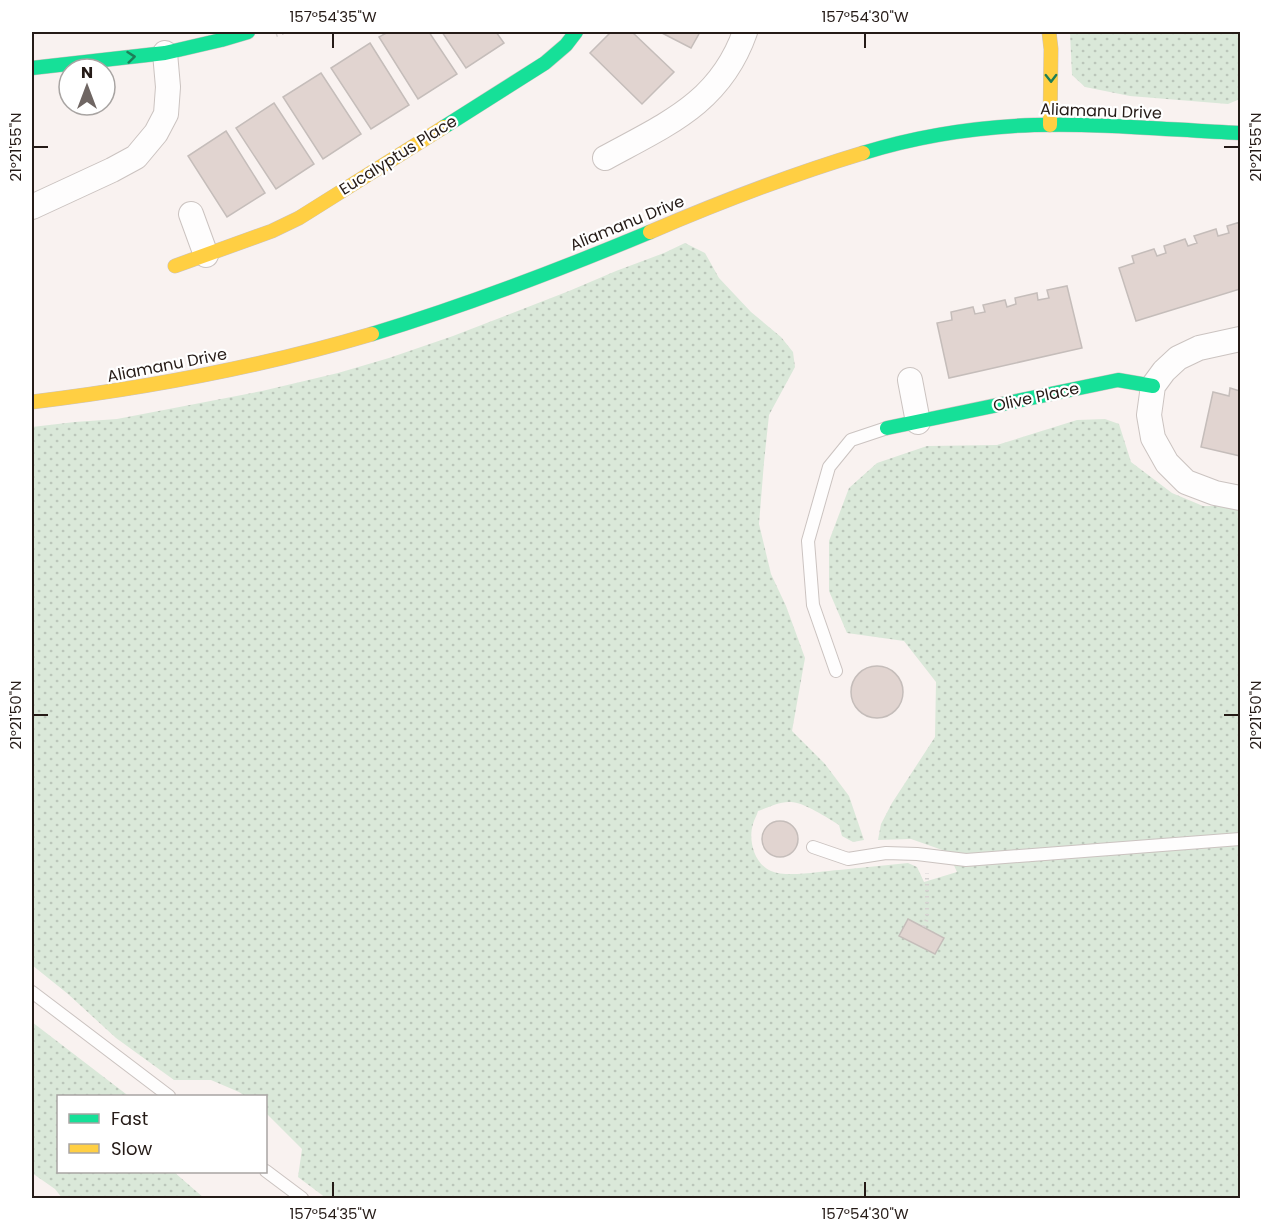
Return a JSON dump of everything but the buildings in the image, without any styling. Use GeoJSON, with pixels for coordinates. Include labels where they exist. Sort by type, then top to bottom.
{"type":"FeatureCollection","features":[{"type":"Feature","properties":{"kind":"street"},"geometry":{"type":"LineString","coordinates":[[32,68],[165,53],[248,32]]}},
{"type":"Feature","properties":{"kind":"street","name":"Eucalyptus Place"},"geometry":{"type":"LineString","coordinates":[[175,266],[272,231],[299,218],[544,63],[566,45],[576,32]]}},
{"type":"Feature","properties":{"kind":"street"},"geometry":{"type":"LineString","coordinates":[[606,158],[679,117],[706,95],[732,61],[745,32]]}},
{"type":"Feature","properties":{"kind":"street"},"geometry":{"type":"LineString","coordinates":[[1049,32],[1051,49],[1050,125]]}},
{"type":"Feature","properties":{"kind":"street"},"geometry":{"type":"LineString","coordinates":[[32,207],[136,157],[156,133],[166,114],[168,87],[165,53]]}},
{"type":"Feature","properties":{"kind":"street","name":"Aliamanu Drive"},"geometry":{"type":"LineString","coordinates":[[32,402],[107,393],[219,372],[358,338],[449,310],[516,286],[741,194],[805,170],[873,150],[995,128],[1050,125],[1240,133]]}},
{"type":"Feature","properties":{"kind":"street"},"geometry":{"type":"LineString","coordinates":[[191,214],[206,255]]}},
{"type":"Feature","properties":{"kind":"street"},"geometry":{"type":"LineString","coordinates":[[1240,339],[1199,348],[1178,358],[1153,386],[1149,415],[1153,438],[1167,463],[1186,482],[1215,493],[1240,498]]}},
{"type":"Feature","properties":{"kind":"street"},"geometry":{"type":"LineString","coordinates":[[910,380],[918,422]]}},
{"type":"Feature","properties":{"kind":"street","name":"Olive Place"},"geometry":{"type":"LineString","coordinates":[[887,428],[1118,380],[1153,386]]}},
{"type":"Feature","properties":{"kind":"lane"},"geometry":{"type":"LineString","coordinates":[[836,671],[813,605],[808,542],[829,466],[851,440],[887,428]]}},
{"type":"Feature","properties":{"kind":"lane"},"geometry":{"type":"LineString","coordinates":[[813,847],[848,859],[886,853],[966,860],[1240,839]]}},
{"type":"Feature","properties":{"kind":"lane"},"geometry":{"type":"LineString","coordinates":[[32,992],[168,1095]]}},
{"type":"Feature","properties":{"kind":"lane"},"geometry":{"type":"LineString","coordinates":[[267,1172],[302,1198]]}},
{"type":"Feature","properties":{"kind":"path"},"geometry":{"type":"LineString","coordinates":[[924,927],[927,919],[926,880]]}},
{"type":"Feature","properties":{"kind":"green space"},"geometry":{"type":"Polygon","coordinates":[[[1070,32],[1240,32],[1240,99],[1228,104],[1130,96],[1085,87],[1072,75],[1070,32]]]}},
{"type":"Feature","properties":{"kind":"green space"},"geometry":{"type":"Polygon","coordinates":[[[685,243],[705,253],[719,278],[751,312],[781,337],[793,352],[795,367],[769,415],[759,524],[771,574],[786,606],[805,658],[792,731],[825,764],[849,796],[864,840],[853,842],[842,836],[839,825],[802,805],[787,802],[774,805],[758,811],[753,822],[751,837],[760,863],[771,871],[786,874],[805,873],[908,863],[917,867],[924,882],[957,872],[948,852],[911,839],[878,840],[881,824],[892,803],[935,737],[936,682],[904,641],[847,633],[829,591],[829,541],[849,488],[877,463],[927,446],[997,445],[1077,420],[1105,419],[1119,424],[1131,462],[1172,493],[1203,506],[1224,506],[1240,511],[1240,1198],[326,1198],[298,1177],[302,1149],[267,1114],[267,1095],[244,1095],[211,1080],[174,1080],[116,1038],[32,965],[32,427],[117,419],[262,391],[338,373],[453,336],[685,243]]]}},
{"type":"Feature","properties":{"kind":"green space"},"geometry":{"type":"Polygon","coordinates":[[[32,1022],[126,1095],[57,1095],[57,1173],[175,1173],[204,1198],[62,1198],[55,1189],[32,1173],[32,1022]]]}},
{"type":"Feature","properties":{"kind":"traffic: fast"},"geometry":{"type":"LineString","coordinates":[[32,68],[165,53],[248,32]]}},
{"type":"Feature","properties":{"kind":"traffic: fast"},"geometry":{"type":"LineString","coordinates":[[444,127],[545,63],[566,45],[576,32]]}},
{"type":"Feature","properties":{"kind":"traffic: fast"},"geometry":{"type":"LineString","coordinates":[[863,153],[926,137],[1013,126],[1086,125],[1240,133]]}},
{"type":"Feature","properties":{"kind":"traffic: fast"},"geometry":{"type":"LineString","coordinates":[[372,334],[512,286],[650,232]]}},
{"type":"Feature","properties":{"kind":"traffic: fast"},"geometry":{"type":"LineString","coordinates":[[887,428],[1118,380],[1153,386]]}},
{"type":"Feature","properties":{"kind":"traffic: slow"},"geometry":{"type":"LineString","coordinates":[[1049,32],[1051,49],[1050,125]]}},
{"type":"Feature","properties":{"kind":"traffic: slow"},"geometry":{"type":"LineString","coordinates":[[175,266],[272,231],[299,218],[444,127]]}},
{"type":"Feature","properties":{"kind":"traffic: slow"},"geometry":{"type":"LineString","coordinates":[[650,232],[755,190],[863,153]]}},
{"type":"Feature","properties":{"kind":"traffic: slow"},"geometry":{"type":"LineString","coordinates":[[32,402],[204,375],[288,357],[372,334]]}}]}
